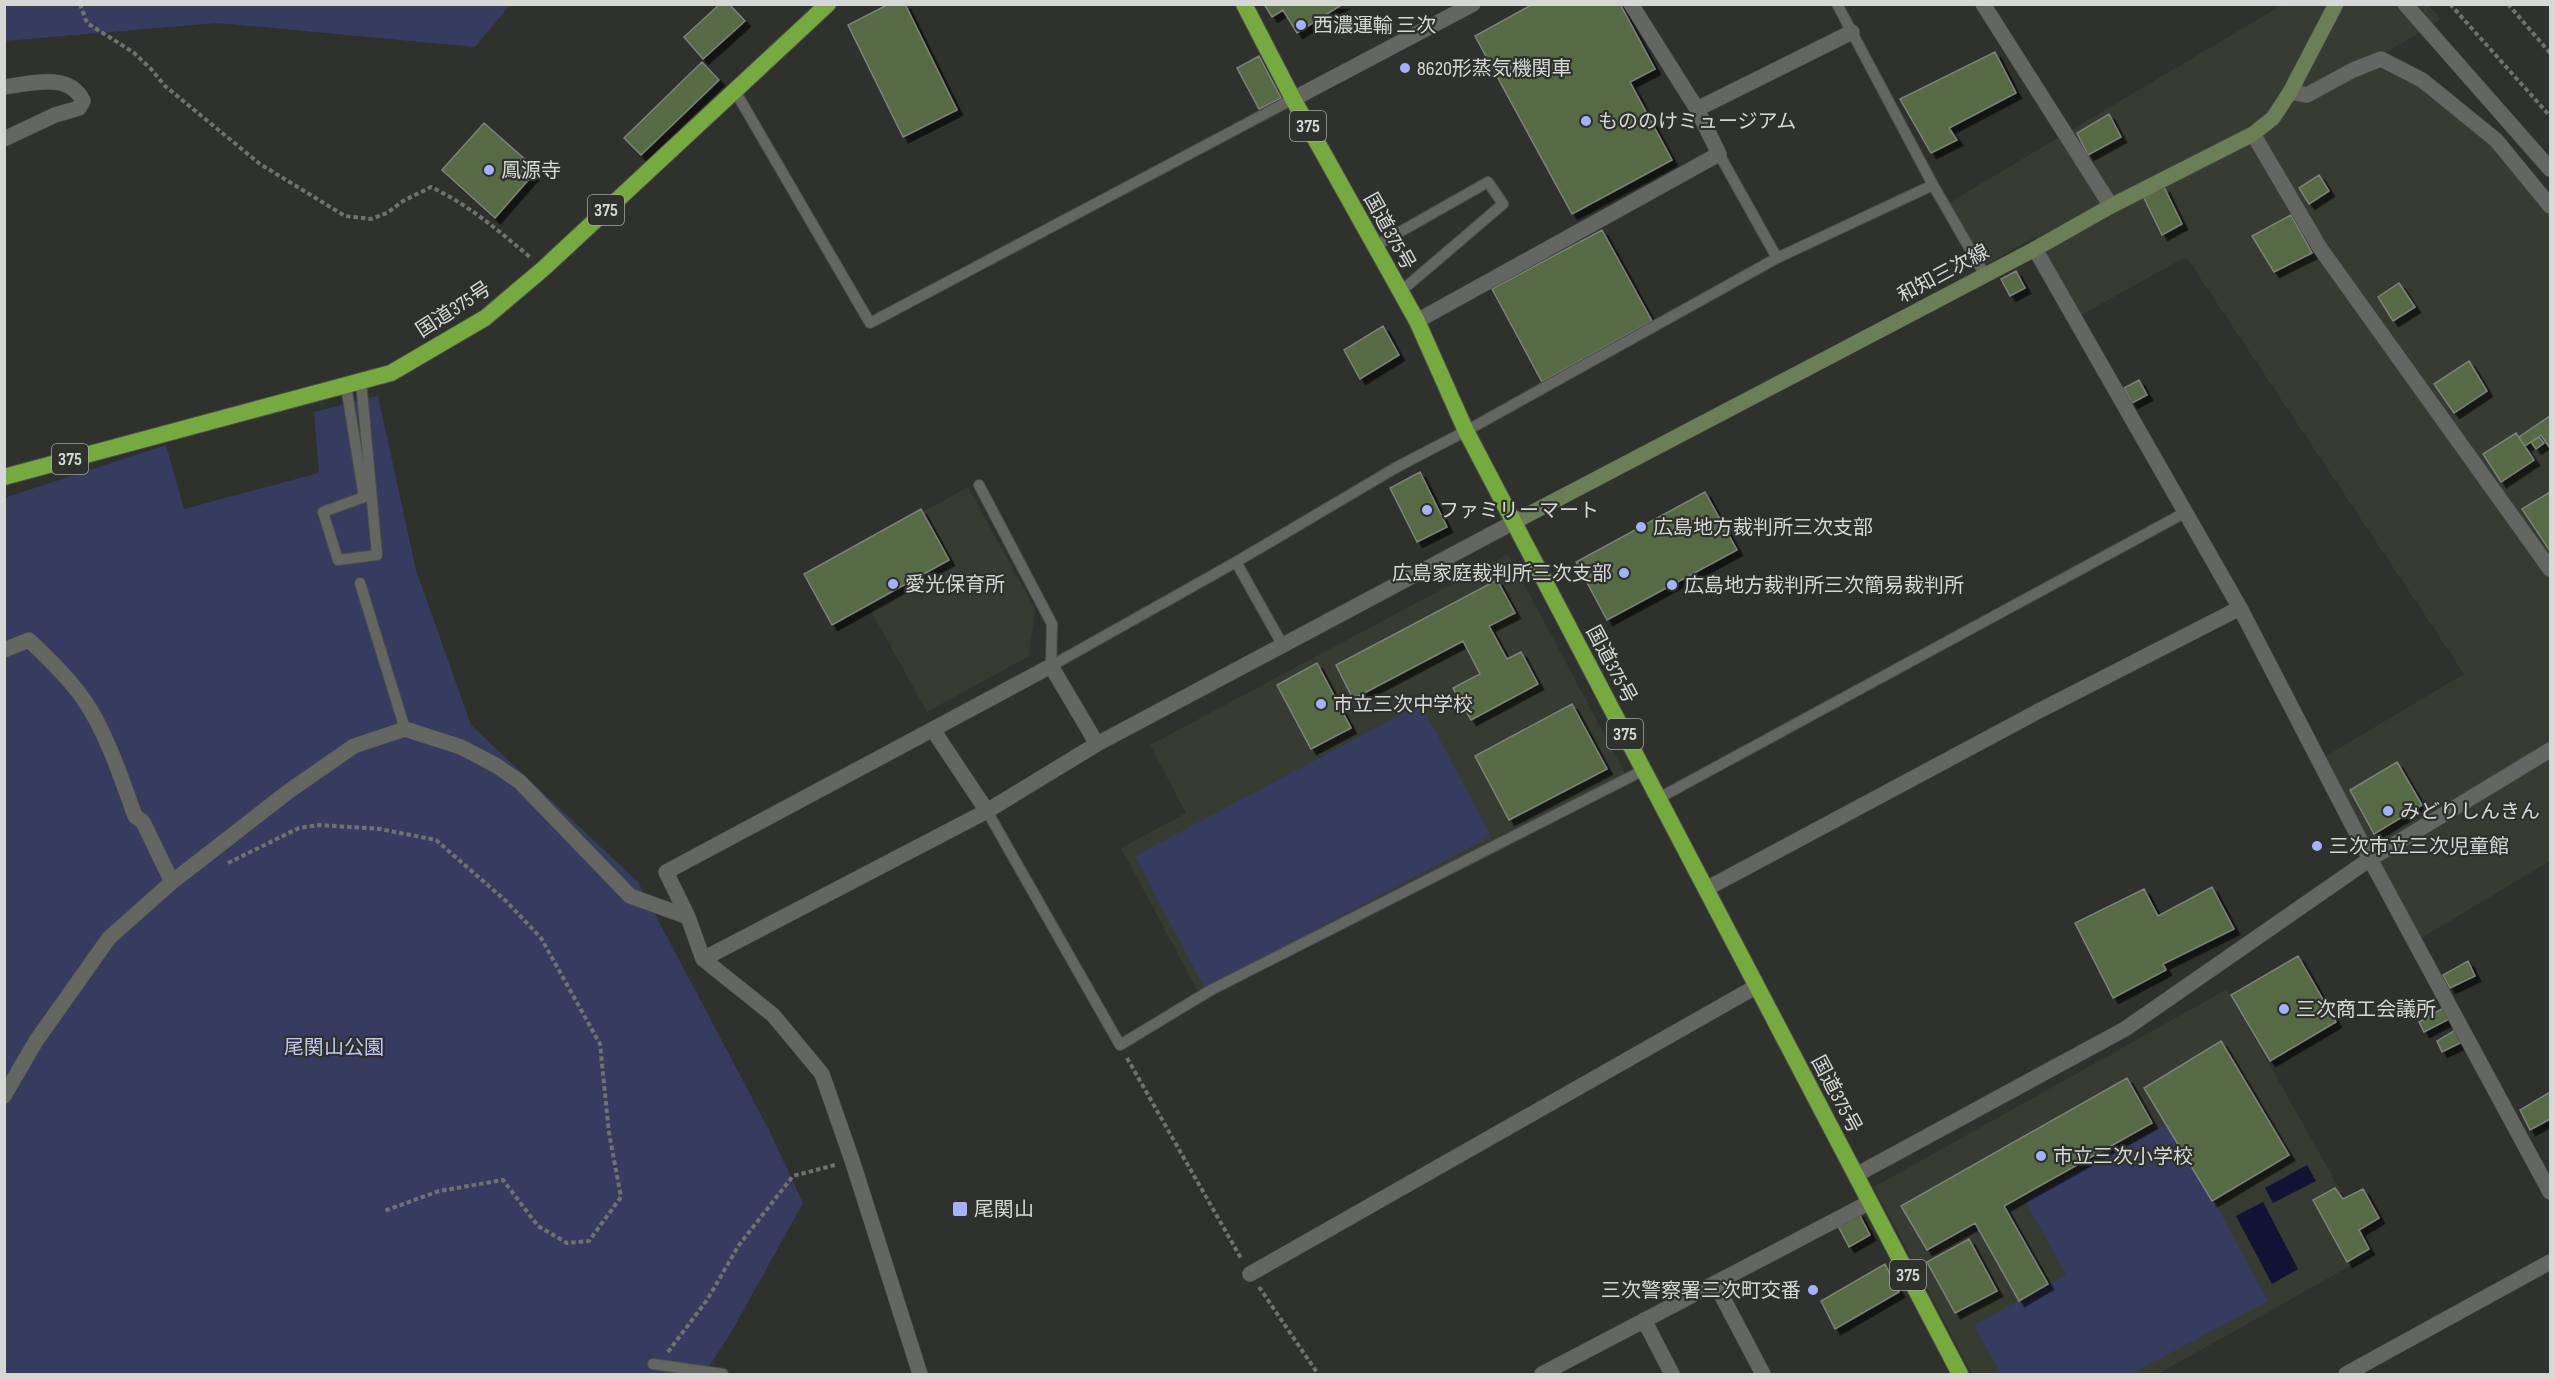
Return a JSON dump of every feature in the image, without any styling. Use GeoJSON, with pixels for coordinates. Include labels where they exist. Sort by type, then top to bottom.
{"type":"FeatureCollection","features":[{"type":"Feature","properties":{"kind":"highway","name":"国道375号"},"geometry":{"type":"LineString","coordinates":[[4,477],[391,373],[485,318],[543,269],[828,4]]}},
{"type":"Feature","properties":{"kind":"highway","name":"国道375号"},"geometry":{"type":"LineString","coordinates":[[1244,4],[1293,99],[1417,321],[1467,431],[1960,1374]]}},
{"type":"Feature","properties":{"kind":"main road","name":"和知三次線"},"geometry":{"type":"LineString","coordinates":[[1514,522],[2035,249],[2111,206],[2253,134],[2273,118],[2290,92],[2336,4]]}},
{"type":"Feature","properties":{"kind":"street"},"geometry":{"type":"LineString","coordinates":[[1293,99],[1473,4]]}},
{"type":"Feature","properties":{"kind":"street"},"geometry":{"type":"LineString","coordinates":[[1417,321],[1719,154],[1697,109],[1631,4]]}},
{"type":"Feature","properties":{"kind":"street"},"geometry":{"type":"LineString","coordinates":[[1983,4],[2111,206]]}},
{"type":"Feature","properties":{"kind":"street"},"geometry":{"type":"LineString","coordinates":[[2405,4],[2550,170]]}},
{"type":"Feature","properties":{"kind":"street"},"geometry":{"type":"LineString","coordinates":[[1697,109],[1852,32]]}},
{"type":"Feature","properties":{"kind":"street"},"geometry":{"type":"LineString","coordinates":[[2290,92],[2307,95],[2353,70],[2381,59],[2422,80],[2496,140],[2550,206]]}},
{"type":"Feature","properties":{"kind":"street"},"geometry":{"type":"LineString","coordinates":[[4,139],[79,108],[83,102],[79,92],[64,83],[35,82],[5,87]]}},
{"type":"Feature","properties":{"kind":"street"},"geometry":{"type":"LineString","coordinates":[[2253,134],[2320,248],[2550,569]]}},
{"type":"Feature","properties":{"kind":"street"},"geometry":{"type":"LineString","coordinates":[[2035,249],[2240,608],[2370,860],[2550,1192]]}},
{"type":"Feature","properties":{"kind":"street"},"geometry":{"type":"LineString","coordinates":[[703,959],[987,812],[1097,744],[1514,522]]}},
{"type":"Feature","properties":{"kind":"street"},"geometry":{"type":"LineString","coordinates":[[1706,889],[2035,713],[2240,608]]}},
{"type":"Feature","properties":{"kind":"street"},"geometry":{"type":"LineString","coordinates":[[4,650],[29,640],[58,667],[89,708],[110,748],[135,816],[143,822],[172,882]]}},
{"type":"Feature","properties":{"kind":"street"},"geometry":{"type":"LineString","coordinates":[[920,1374],[852,1160],[822,1074],[773,1015],[703,959],[688,917],[666,872],[1051,666],[1097,744]]}},
{"type":"Feature","properties":{"kind":"street"},"geometry":{"type":"LineString","coordinates":[[4,1096],[36,1041],[109,938],[172,882],[289,791],[354,746],[405,729],[460,747],[497,766],[520,782],[630,896],[688,917]]}},
{"type":"Feature","properties":{"kind":"street"},"geometry":{"type":"LineString","coordinates":[[933,730],[987,812]]}},
{"type":"Feature","properties":{"kind":"street"},"geometry":{"type":"LineString","coordinates":[[1856,1175],[2125,1029],[2370,860],[2550,750]]}},
{"type":"Feature","properties":{"kind":"street"},"geometry":{"type":"LineString","coordinates":[[1250,1274],[1756,986]]}},
{"type":"Feature","properties":{"kind":"street"},"geometry":{"type":"LineString","coordinates":[[1542,1374],[1870,1202]]}},
{"type":"Feature","properties":{"kind":"street"},"geometry":{"type":"LineString","coordinates":[[2346,1374],[2550,1262]]}},
{"type":"Feature","properties":{"kind":"street"},"geometry":{"type":"LineString","coordinates":[[1715,1283],[1763,1374]]}},
{"type":"Feature","properties":{"kind":"street"},"geometry":{"type":"LineString","coordinates":[[1644,1320],[1672,1374]]}},
{"type":"Feature","properties":{"kind":"lane"},"geometry":{"type":"LineString","coordinates":[[1837,4],[1933,185],[1985,275]]}},
{"type":"Feature","properties":{"kind":"lane"},"geometry":{"type":"LineString","coordinates":[[735,91],[870,322],[1293,99]]}},
{"type":"Feature","properties":{"kind":"lane"},"geometry":{"type":"LineString","coordinates":[[1719,154],[1777,258]]}},
{"type":"Feature","properties":{"kind":"lane"},"geometry":{"type":"LineString","coordinates":[[1375,246],[1488,182],[1503,204],[1400,292]]}},
{"type":"Feature","properties":{"kind":"lane"},"geometry":{"type":"LineString","coordinates":[[1051,666],[1236,562],[1397,467],[1467,431],[1777,258],[1933,185]]}},
{"type":"Feature","properties":{"kind":"lane"},"geometry":{"type":"LineString","coordinates":[[353,383],[377,555],[338,560],[323,512],[364,497],[353,383]]}},
{"type":"Feature","properties":{"kind":"lane"},"geometry":{"type":"LineString","coordinates":[[979,485],[1052,624],[1051,666]]}},
{"type":"Feature","properties":{"kind":"lane"},"geometry":{"type":"LineString","coordinates":[[1659,798],[2186,512]]}},
{"type":"Feature","properties":{"kind":"lane"},"geometry":{"type":"LineString","coordinates":[[1236,562],[1282,644]]}},
{"type":"Feature","properties":{"kind":"lane"},"geometry":{"type":"LineString","coordinates":[[360,583],[405,729]]}},
{"type":"Feature","properties":{"kind":"lane"},"geometry":{"type":"LineString","coordinates":[[987,812],[1119,1045],[1211,990],[1644,770]]}},
{"type":"Feature","properties":{"kind":"lane"},"geometry":{"type":"LineString","coordinates":[[653,1364],[723,1374]]}},
{"type":"Feature","properties":{"kind":"path"},"geometry":{"type":"LineString","coordinates":[[80,4],[87,23],[133,52],[152,69],[165,86],[260,164],[323,204],[345,216],[371,219],[387,213],[403,201],[431,187],[450,196],[486,220],[543,269]]}},
{"type":"Feature","properties":{"kind":"path"},"geometry":{"type":"LineString","coordinates":[[2450,4],[2550,116]]}},
{"type":"Feature","properties":{"kind":"path"},"geometry":{"type":"LineString","coordinates":[[2508,4],[2550,52]]}},
{"type":"Feature","properties":{"kind":"path"},"geometry":{"type":"LineString","coordinates":[[226,864],[299,828],[319,825],[380,829],[436,840],[506,901],[541,938],[600,1044],[609,1133],[621,1197],[589,1241],[567,1243],[538,1226],[503,1180],[439,1191],[384,1211]]}},
{"type":"Feature","properties":{"kind":"path"},"geometry":{"type":"LineString","coordinates":[[1119,1045],[1250,1274],[1318,1374]]}},
{"type":"Feature","properties":{"kind":"path"},"geometry":{"type":"LineString","coordinates":[[665,1356],[707,1300],[739,1245],[793,1176],[852,1160]]}},
{"type":"Feature","properties":{"kind":"shaded area"},"geometry":{"type":"Polygon","coordinates":[[[2282,5],[2428,5],[2441,19],[2384,54],[2463,108],[2550,201],[2550,861],[2415,942],[2321,759],[2464,674],[2186,257],[2081,315],[2035,237],[1985,265],[1950,202],[2282,5]]]}},
{"type":"Feature","properties":{"kind":"shaded area"},"geometry":{"type":"Polygon","coordinates":[[[968,487],[1035,609],[1029,656],[927,712],[841,557],[968,487]]]}},
{"type":"Feature","properties":{"kind":"shaded area"},"geometry":{"type":"Polygon","coordinates":[[[1508,554],[1626,775],[1203,1001],[1121,848],[1186,813],[1150,745],[1508,554]]]}},
{"type":"Feature","properties":{"kind":"shaded area"},"geometry":{"type":"Polygon","coordinates":[[[2227,989],[2375,1252],[2158,1374],[1972,1374],[1874,1187],[2227,989]]]}},
{"type":"Feature","properties":{"kind":"shaded area"},"geometry":{"type":"Polygon","coordinates":[[[2307,1165],[2316,1181],[2273,1203],[2265,1188],[2307,1165]]]}},
{"type":"Feature","properties":{"kind":"shaded area"},"geometry":{"type":"Polygon","coordinates":[[[2263,1202],[2298,1269],[2272,1284],[2236,1216],[2263,1202]]]}},
{"type":"Feature","properties":{"kind":"green space"},"geometry":{"type":"Polygon","coordinates":[[[5,4],[510,5],[475,47],[218,23],[5,41],[5,4]]]}},
{"type":"Feature","properties":{"kind":"green space","name":"尾関山公園"},"geometry":{"type":"Polygon","coordinates":[[[378,396],[416,570],[471,725],[638,882],[768,1128],[803,1203],[732,1331],[704,1374],[5,1374],[4,498],[166,445],[184,509],[319,473],[314,412],[378,396]]]}},
{"type":"Feature","properties":{"kind":"green space"},"geometry":{"type":"Polygon","coordinates":[[[1421,704],[1491,836],[1205,989],[1135,856],[1421,704]]]}},
{"type":"Feature","properties":{"kind":"green space"},"geometry":{"type":"Polygon","coordinates":[[[2171,1121],[2268,1301],[2131,1374],[2001,1374],[1974,1325],[2066,1275],[2025,1200],[2171,1121]]]}},
{"type":"Feature","properties":{"kind":"building"},"geometry":{"type":"Polygon","coordinates":[[[720,4],[729,4],[745,21],[703,59],[684,37],[720,4]]]}},
{"type":"Feature","properties":{"kind":"building"},"geometry":{"type":"Polygon","coordinates":[[[889,4],[905,4],[957,110],[903,137],[848,25],[889,4]]]}},
{"type":"Feature","properties":{"kind":"building","name":"西濃運輸 三次"},"geometry":{"type":"Polygon","coordinates":[[[1264,4],[1343,4],[1297,33],[1283,10],[1272,17],[1264,4]]]}},
{"type":"Feature","properties":{"kind":"building","name":"もののけミュージアム"},"geometry":{"type":"Polygon","coordinates":[[[1533,4],[1620,4],[1655,69],[1630,82],[1672,160],[1572,214],[1475,36],[1533,4]]]}},
{"type":"Feature","properties":{"kind":"building"},"geometry":{"type":"Polygon","coordinates":[[[1995,52],[2016,93],[1949,128],[1957,140],[1931,153],[1900,99],[1995,52]]]}},
{"type":"Feature","properties":{"kind":"building"},"geometry":{"type":"Polygon","coordinates":[[[1259,56],[1281,98],[1259,109],[1237,68],[1259,56]]]}},
{"type":"Feature","properties":{"kind":"building"},"geometry":{"type":"Polygon","coordinates":[[[702,62],[719,80],[641,155],[624,138],[702,62]]]}},
{"type":"Feature","properties":{"kind":"building"},"geometry":{"type":"Polygon","coordinates":[[[2109,114],[2121,137],[2088,155],[2077,133],[2109,114]]]}},
{"type":"Feature","properties":{"kind":"building","name":"鳳源寺"},"geometry":{"type":"Polygon","coordinates":[[[484,123],[537,170],[495,218],[442,170],[484,123]]]}},
{"type":"Feature","properties":{"kind":"building"},"geometry":{"type":"Polygon","coordinates":[[[2319,175],[2329,191],[2309,204],[2299,188],[2319,175]]]}},
{"type":"Feature","properties":{"kind":"building"},"geometry":{"type":"Polygon","coordinates":[[[2164,187],[2182,224],[2162,235],[2144,198],[2164,187]]]}},
{"type":"Feature","properties":{"kind":"building"},"geometry":{"type":"Polygon","coordinates":[[[2291,215],[2312,253],[2274,272],[2252,236],[2291,215]]]}},
{"type":"Feature","properties":{"kind":"building"},"geometry":{"type":"Polygon","coordinates":[[[1602,230],[1652,321],[1542,382],[1492,289],[1602,230]]]}},
{"type":"Feature","properties":{"kind":"building"},"geometry":{"type":"Polygon","coordinates":[[[2016,271],[2025,288],[2010,296],[2001,279],[2016,271]]]}},
{"type":"Feature","properties":{"kind":"building"},"geometry":{"type":"Polygon","coordinates":[[[2399,283],[2415,307],[2393,321],[2378,297],[2399,283]]]}},
{"type":"Feature","properties":{"kind":"building"},"geometry":{"type":"Polygon","coordinates":[[[1383,326],[1399,355],[1360,379],[1344,350],[1383,326]]]}},
{"type":"Feature","properties":{"kind":"building"},"geometry":{"type":"Polygon","coordinates":[[[2469,361],[2487,391],[2454,413],[2434,384],[2469,361]]]}},
{"type":"Feature","properties":{"kind":"building"},"geometry":{"type":"Polygon","coordinates":[[[2139,380],[2147,395],[2132,403],[2124,388],[2139,380]]]}},
{"type":"Feature","properties":{"kind":"building"},"geometry":{"type":"Polygon","coordinates":[[[2550,416],[2550,448],[2541,435],[2525,446],[2519,437],[2550,416]]]}},
{"type":"Feature","properties":{"kind":"building"},"geometry":{"type":"Polygon","coordinates":[[[2516,433],[2534,460],[2501,482],[2483,454],[2516,433]]]}},
{"type":"Feature","properties":{"kind":"building"},"geometry":{"type":"Polygon","coordinates":[[[2539,437],[2544,443],[2536,449],[2531,442],[2539,437]]]}},
{"type":"Feature","properties":{"kind":"building"},"geometry":{"type":"Polygon","coordinates":[[[1420,472],[1447,527],[1417,542],[1390,488],[1420,472]]]}},
{"type":"Feature","properties":{"kind":"building"},"geometry":{"type":"Polygon","coordinates":[[[1705,492],[1737,550],[1607,620],[1576,562],[1705,492]]]}},
{"type":"Feature","properties":{"kind":"building"},"geometry":{"type":"Polygon","coordinates":[[[2550,492],[2550,551],[2522,509],[2550,492]]]}},
{"type":"Feature","properties":{"kind":"building"},"geometry":{"type":"Polygon","coordinates":[[[921,509],[949,560],[832,625],[804,574],[921,509]]]}},
{"type":"Feature","properties":{"kind":"building"},"geometry":{"type":"Polygon","coordinates":[[[1497,580],[1515,613],[1489,626],[1507,659],[1521,652],[1538,684],[1471,720],[1453,688],[1480,674],[1463,641],[1353,699],[1336,665],[1497,580]]]}},
{"type":"Feature","properties":{"kind":"building"},"geometry":{"type":"Polygon","coordinates":[[[1317,663],[1351,728],[1311,749],[1277,685],[1317,663]]]}},
{"type":"Feature","properties":{"kind":"building"},"geometry":{"type":"Polygon","coordinates":[[[1572,704],[1607,769],[1509,820],[1475,756],[1572,704]]]}},
{"type":"Feature","properties":{"kind":"building"},"geometry":{"type":"Polygon","coordinates":[[[2397,762],[2422,805],[2374,834],[2350,790],[2397,762]]]}},
{"type":"Feature","properties":{"kind":"building"},"geometry":{"type":"Polygon","coordinates":[[[2212,887],[2234,929],[2163,964],[2166,970],[2113,998],[2075,923],[2144,889],[2158,916],[2212,887]]]}},
{"type":"Feature","properties":{"kind":"building","name":"三次商工会議所"},"geometry":{"type":"Polygon","coordinates":[[[2298,956],[2336,1022],[2270,1061],[2231,995],[2298,956]]]}},
{"type":"Feature","properties":{"kind":"building"},"geometry":{"type":"Polygon","coordinates":[[[2468,961],[2475,976],[2450,988],[2443,975],[2468,961]]]}},
{"type":"Feature","properties":{"kind":"building"},"geometry":{"type":"Polygon","coordinates":[[[2445,1007],[2451,1018],[2424,1032],[2419,1022],[2445,1007]]]}},
{"type":"Feature","properties":{"kind":"building"},"geometry":{"type":"Polygon","coordinates":[[[2457,1029],[2464,1041],[2442,1052],[2437,1041],[2457,1029]]]}},
{"type":"Feature","properties":{"kind":"building"},"geometry":{"type":"Polygon","coordinates":[[[2221,1041],[2289,1155],[2212,1201],[2144,1088],[2221,1041]]]}},
{"type":"Feature","properties":{"kind":"building"},"geometry":{"type":"Polygon","coordinates":[[[2127,1078],[2152,1123],[2004,1206],[2048,1284],[2019,1301],[1975,1223],[1927,1250],[1901,1206],[2127,1078]]]}},
{"type":"Feature","properties":{"kind":"building"},"geometry":{"type":"Polygon","coordinates":[[[2550,1092],[2550,1119],[2530,1130],[2520,1110],[2550,1092]]]}},
{"type":"Feature","properties":{"kind":"building"},"geometry":{"type":"Polygon","coordinates":[[[2335,1188],[2343,1199],[2363,1189],[2379,1218],[2359,1230],[2369,1249],[2347,1262],[2313,1200],[2335,1188]]]}},
{"type":"Feature","properties":{"kind":"building"},"geometry":{"type":"Polygon","coordinates":[[[1858,1212],[1870,1235],[1849,1247],[1836,1222],[1858,1212]]]}},
{"type":"Feature","properties":{"kind":"building"},"geometry":{"type":"Polygon","coordinates":[[[1969,1239],[1997,1291],[1955,1313],[1927,1262],[1969,1239]]]}},
{"type":"Feature","properties":{"kind":"building"},"geometry":{"type":"Polygon","coordinates":[[[1885,1264],[1899,1292],[1835,1329],[1821,1301],[1885,1264]]]}},
{"type":"Feature","properties":{"kind":"place","name":"西濃運輸 三次"},"geometry":{"type":"Point","coordinates":[1301,25]}},
{"type":"Feature","properties":{"kind":"place","name":"8620形蒸気機関車"},"geometry":{"type":"Point","coordinates":[1405,68]}},
{"type":"Feature","properties":{"kind":"place","name":"もののけミュージアム"},"geometry":{"type":"Point","coordinates":[1586,121]}},
{"type":"Feature","properties":{"kind":"place","name":"鳳源寺"},"geometry":{"type":"Point","coordinates":[489,170]}},
{"type":"Feature","properties":{"kind":"place","name":"ファミリーマート"},"geometry":{"type":"Point","coordinates":[1427,510]}},
{"type":"Feature","properties":{"kind":"place","name":"広島地方裁判所三次支部"},"geometry":{"type":"Point","coordinates":[1641,527]}},
{"type":"Feature","properties":{"kind":"place","name":"広島家庭裁判所三次支部"},"geometry":{"type":"Point","coordinates":[1624,573]}},
{"type":"Feature","properties":{"kind":"place","name":"愛光保育所"},"geometry":{"type":"Point","coordinates":[893,584]}},
{"type":"Feature","properties":{"kind":"place","name":"広島地方裁判所三次簡易裁判所"},"geometry":{"type":"Point","coordinates":[1672,585]}},
{"type":"Feature","properties":{"kind":"place","name":"市立三次中学校"},"geometry":{"type":"Point","coordinates":[1321,704]}},
{"type":"Feature","properties":{"kind":"place","name":"みどりしんきん"},"geometry":{"type":"Point","coordinates":[2388,811]}},
{"type":"Feature","properties":{"kind":"place","name":"三次市立三次児童館"},"geometry":{"type":"Point","coordinates":[2317,846]}},
{"type":"Feature","properties":{"kind":"place","name":"三次商工会議所"},"geometry":{"type":"Point","coordinates":[2284,1009]}},
{"type":"Feature","properties":{"kind":"place","name":"市立三次小学校"},"geometry":{"type":"Point","coordinates":[2041,1156]}},
{"type":"Feature","properties":{"kind":"place","name":"尾関山"},"geometry":{"type":"Point","coordinates":[960,1209]}},
{"type":"Feature","properties":{"kind":"place","name":"三次警察署三次町交番"},"geometry":{"type":"Point","coordinates":[1813,1290]}}]}
